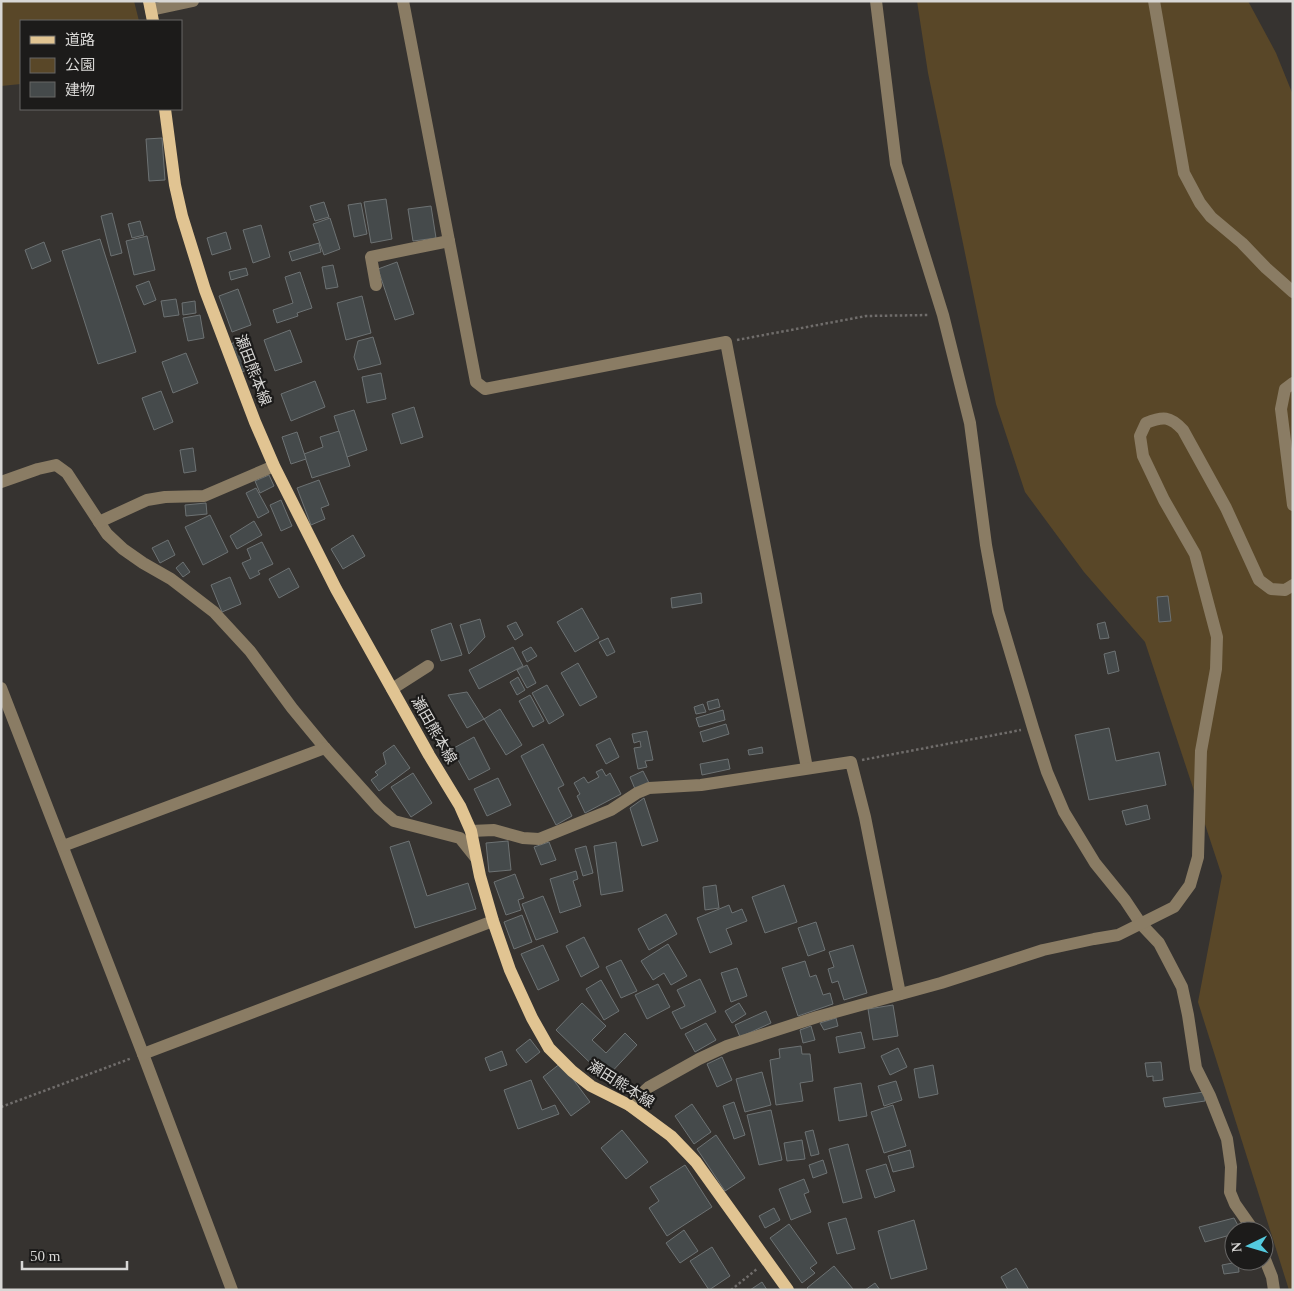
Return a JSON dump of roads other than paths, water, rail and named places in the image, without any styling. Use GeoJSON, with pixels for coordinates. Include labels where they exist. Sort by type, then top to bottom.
{"type":"FeatureCollection","features":[{"type":"Feature","properties":{"kind":"main road","name":"瀬田熊本線"},"geometry":{"type":"LineString","coordinates":[[165,110],[175,185],[182,216],[205,290],[253,415],[274,466],[336,589],[429,755],[460,806],[471,831],[492,921],[510,970],[532,1018],[550,1048],[572,1071],[591,1086],[630,1105],[671,1136],[696,1162],[788,1290]]}},
{"type":"Feature","properties":{"kind":"street"},"geometry":{"type":"LineString","coordinates":[[151,11],[194,1]]}},
{"type":"Feature","properties":{"kind":"street"},"geometry":{"type":"LineString","coordinates":[[403,1],[476,382],[485,389],[726,342],[807,768]]}},
{"type":"Feature","properties":{"kind":"street"},"geometry":{"type":"LineString","coordinates":[[876,1],[896,164],[943,315],[970,424],[986,545],[998,611],[1033,728],[1047,772],[1064,812],[1095,863],[1125,900],[1141,924],[1159,943],[1182,987],[1196,1068],[1210,1096],[1227,1139],[1231,1167],[1230,1192],[1235,1204],[1247,1221]]}},
{"type":"Feature","properties":{"kind":"street"},"geometry":{"type":"LineString","coordinates":[[1154,1],[1184,173],[1200,203],[1211,217],[1242,243],[1293,292]]}},
{"type":"Feature","properties":{"kind":"street"},"geometry":{"type":"LineString","coordinates":[[376,285],[371,257],[450,241]]}},
{"type":"Feature","properties":{"kind":"street"},"geometry":{"type":"LineString","coordinates":[[1293,383],[1286,388],[1281,409],[1293,505]]}},
{"type":"Feature","properties":{"kind":"street"},"geometry":{"type":"LineString","coordinates":[[630,1105],[649,1087],[698,1059],[727,1046],[817,1017],[941,982],[1042,950],[1118,935],[1174,907],[1190,885],[1198,857],[1201,751],[1216,669],[1217,636],[1195,554],[1164,500],[1142,456],[1140,436],[1146,423],[1157,418],[1169,418],[1183,430],[1226,508],[1259,580],[1271,589],[1285,590],[1293,585]]}},
{"type":"Feature","properties":{"kind":"street"},"geometry":{"type":"LineString","coordinates":[[1,482],[38,468],[56,465],[67,473],[107,534],[123,549],[170,579],[214,612],[250,651],[292,708],[378,808],[394,821],[460,838],[476,858]]}},
{"type":"Feature","properties":{"kind":"street"},"geometry":{"type":"LineString","coordinates":[[99,522],[147,500],[165,497],[204,496],[274,466]]}},
{"type":"Feature","properties":{"kind":"street"},"geometry":{"type":"LineString","coordinates":[[392,689],[428,666]]}},
{"type":"Feature","properties":{"kind":"street"},"geometry":{"type":"LineString","coordinates":[[1,688],[232,1290]]}},
{"type":"Feature","properties":{"kind":"street"},"geometry":{"type":"LineString","coordinates":[[63,846],[325,748]]}},
{"type":"Feature","properties":{"kind":"street"},"geometry":{"type":"LineString","coordinates":[[471,831],[494,830],[523,838],[539,839],[611,810],[636,793],[649,788],[701,785],[851,762],[865,817],[900,994]]}},
{"type":"Feature","properties":{"kind":"street"},"geometry":{"type":"LineString","coordinates":[[143,1054],[492,921]]}},
{"type":"Feature","properties":{"kind":"street"},"geometry":{"type":"LineString","coordinates":[[1270,1271],[1274,1290]]}}]}
